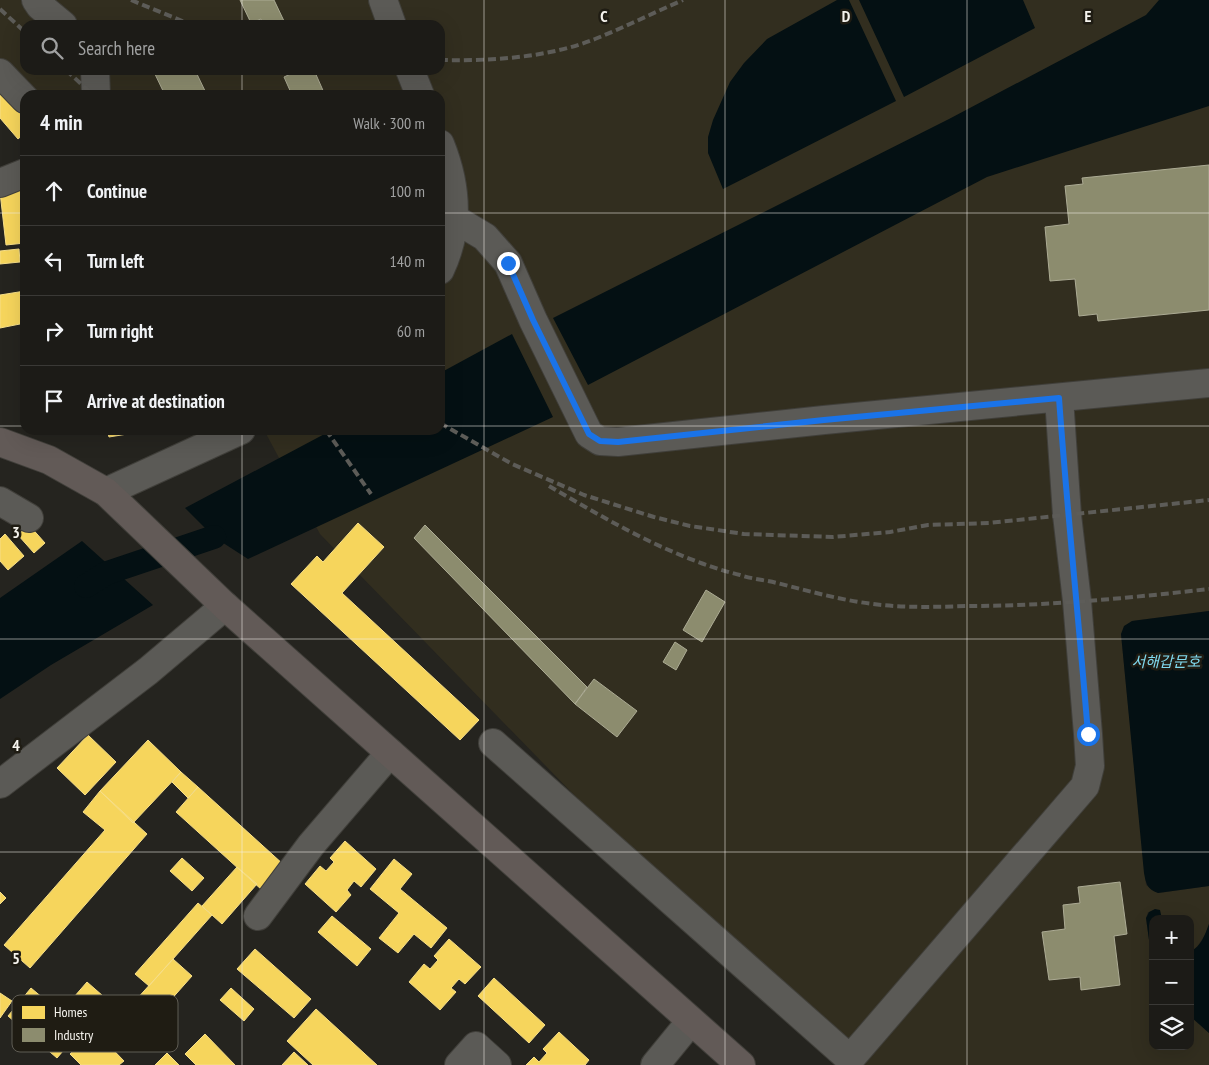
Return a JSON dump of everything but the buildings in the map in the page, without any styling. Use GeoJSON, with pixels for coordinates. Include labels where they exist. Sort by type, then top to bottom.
{"type":"FeatureCollection","features":[{"type":"Feature","properties":{"kind":"main road"},"geometry":{"type":"LineString","coordinates":[[0,442],[49,460],[106,492],[197,581],[741,1065]]}},
{"type":"Feature","properties":{"kind":"street"},"geometry":{"type":"LineString","coordinates":[[36,0],[40,6],[57,20]]}},
{"type":"Feature","properties":{"kind":"street"},"geometry":{"type":"LineString","coordinates":[[383,0],[390,20]]}},
{"type":"Feature","properties":{"kind":"street"},"geometry":{"type":"LineString","coordinates":[[0,73],[20,94]]}},
{"type":"Feature","properties":{"kind":"street"},"geometry":{"type":"LineString","coordinates":[[95,75],[96,90]]}},
{"type":"Feature","properties":{"kind":"street"},"geometry":{"type":"LineString","coordinates":[[412,75],[418,90]]}},
{"type":"Feature","properties":{"kind":"street"},"geometry":{"type":"LineString","coordinates":[[445,163],[453,194],[455,219],[453,237],[445,257]]}},
{"type":"Feature","properties":{"kind":"street"},"geometry":{"type":"LineString","coordinates":[[0,183],[20,175]]}},
{"type":"Feature","properties":{"kind":"street"},"geometry":{"type":"LineString","coordinates":[[455,219],[485,237],[508,263],[533,320],[589,434],[600,441],[618,442],[1209,383]]}},
{"type":"Feature","properties":{"kind":"street"},"geometry":{"type":"LineString","coordinates":[[493,743],[853,1062],[1085,786],[1090,766],[1088,734],[1077,601],[1067,515],[1059,398]]}},
{"type":"Feature","properties":{"kind":"street"},"geometry":{"type":"LineString","coordinates":[[106,492],[230,435]]}},
{"type":"Feature","properties":{"kind":"street"},"geometry":{"type":"LineString","coordinates":[[0,501],[29,518]]}},
{"type":"Feature","properties":{"kind":"street"},"geometry":{"type":"LineString","coordinates":[[0,784],[148,671],[225,606]]}},
{"type":"Feature","properties":{"kind":"street"},"geometry":{"type":"LineString","coordinates":[[258,916],[311,845],[390,753]]}},
{"type":"Feature","properties":{"kind":"street"},"geometry":{"type":"LineString","coordinates":[[654,1065],[691,1021]]}},
{"type":"Feature","properties":{"kind":"street"},"geometry":{"type":"LineString","coordinates":[[459,1065],[476,1046],[497,1065]]}},
{"type":"Feature","properties":{"kind":"shaded area"},"geometry":{"type":"Polygon","coordinates":[[[0,0],[1209,0],[1209,611],[1132,621],[1121,634],[1146,885],[1158,893],[1209,886],[1209,924],[1205,935],[1194,950],[1194,915],[1161,915],[1148,912],[1146,918],[1149,940],[1149,1050],[1194,1050],[1194,1020],[1209,1033],[1209,1065],[837,1065],[320,534],[267,435],[445,435],[445,90],[20,90],[20,109],[0,93],[0,0]]]}},
{"type":"Feature","properties":{"kind":"water"},"geometry":{"type":"Polygon","coordinates":[[[837,0],[849,0],[896,101],[723,189],[708,153],[708,137],[713,120],[730,82],[744,63],[767,39],[837,0]]]}},
{"type":"Feature","properties":{"kind":"water"},"geometry":{"type":"Polygon","coordinates":[[[859,0],[1023,0],[1035,28],[904,97],[859,0]]]}},
{"type":"Feature","properties":{"kind":"water"},"geometry":{"type":"Polygon","coordinates":[[[1159,0],[1209,0],[1209,106],[987,177],[588,385],[553,318],[949,119],[1146,15],[1159,0]]]}},
{"type":"Feature","properties":{"kind":"water"},"geometry":{"type":"Polygon","coordinates":[[[512,334],[553,417],[248,559],[214,537],[185,508],[323,435],[445,435],[445,370],[512,334]]]}},
{"type":"Feature","properties":{"kind":"water"},"geometry":{"type":"Polygon","coordinates":[[[82,541],[153,605],[51,665],[0,699],[0,598],[82,541]]]}},
{"type":"Feature","properties":{"kind":"water","name":"서해갑문호"},"geometry":{"type":"Polygon","coordinates":[[[1209,611],[1209,886],[1158,893],[1151,890],[1148,886],[1144,873],[1121,634],[1124,626],[1132,621],[1209,611]]]}},
{"type":"Feature","properties":{"kind":"water"},"geometry":{"type":"Polygon","coordinates":[[[1155,909],[1160,910],[1161,915],[1149,915],[1149,940],[1146,918],[1149,912],[1155,909]]]}},
{"type":"Feature","properties":{"kind":"water"},"geometry":{"type":"Polygon","coordinates":[[[1209,924],[1209,1033],[1194,1020],[1194,950],[1204,936],[1209,924]]]}},
{"type":"Feature","properties":{"kind":"waterway"},"geometry":{"type":"LineString","coordinates":[[86,586],[107,573],[214,537]]}},
{"type":"Feature","properties":{"kind":"railway"},"geometry":{"type":"LineString","coordinates":[[131,0],[180,20]]}},
{"type":"Feature","properties":{"kind":"railway"},"geometry":{"type":"LineString","coordinates":[[445,60],[499,59],[558,50],[595,39],[683,0]]}},
{"type":"Feature","properties":{"kind":"railway"},"geometry":{"type":"LineString","coordinates":[[0,9],[20,27]]}},
{"type":"Feature","properties":{"kind":"railway"},"geometry":{"type":"LineString","coordinates":[[71,75],[88,90]]}},
{"type":"Feature","properties":{"kind":"railway"},"geometry":{"type":"LineString","coordinates":[[445,426],[512,464],[584,495],[690,526],[744,534],[833,537],[890,532],[928,525],[989,523],[1209,500]]}},
{"type":"Feature","properties":{"kind":"railway"},"geometry":{"type":"LineString","coordinates":[[330,435],[371,494]]}},
{"type":"Feature","properties":{"kind":"railway"},"geometry":{"type":"LineString","coordinates":[[549,486],[618,525],[690,559],[745,576],[861,602],[920,607],[1028,605],[1209,589]]}},
{"type":"Feature","properties":{"kind":"route"},"geometry":{"type":"LineString","coordinates":[[508,263],[533,320],[589,434],[600,441],[618,442],[689,436],[824,420],[1059,398],[1067,515],[1077,601],[1088,734]]}}]}
